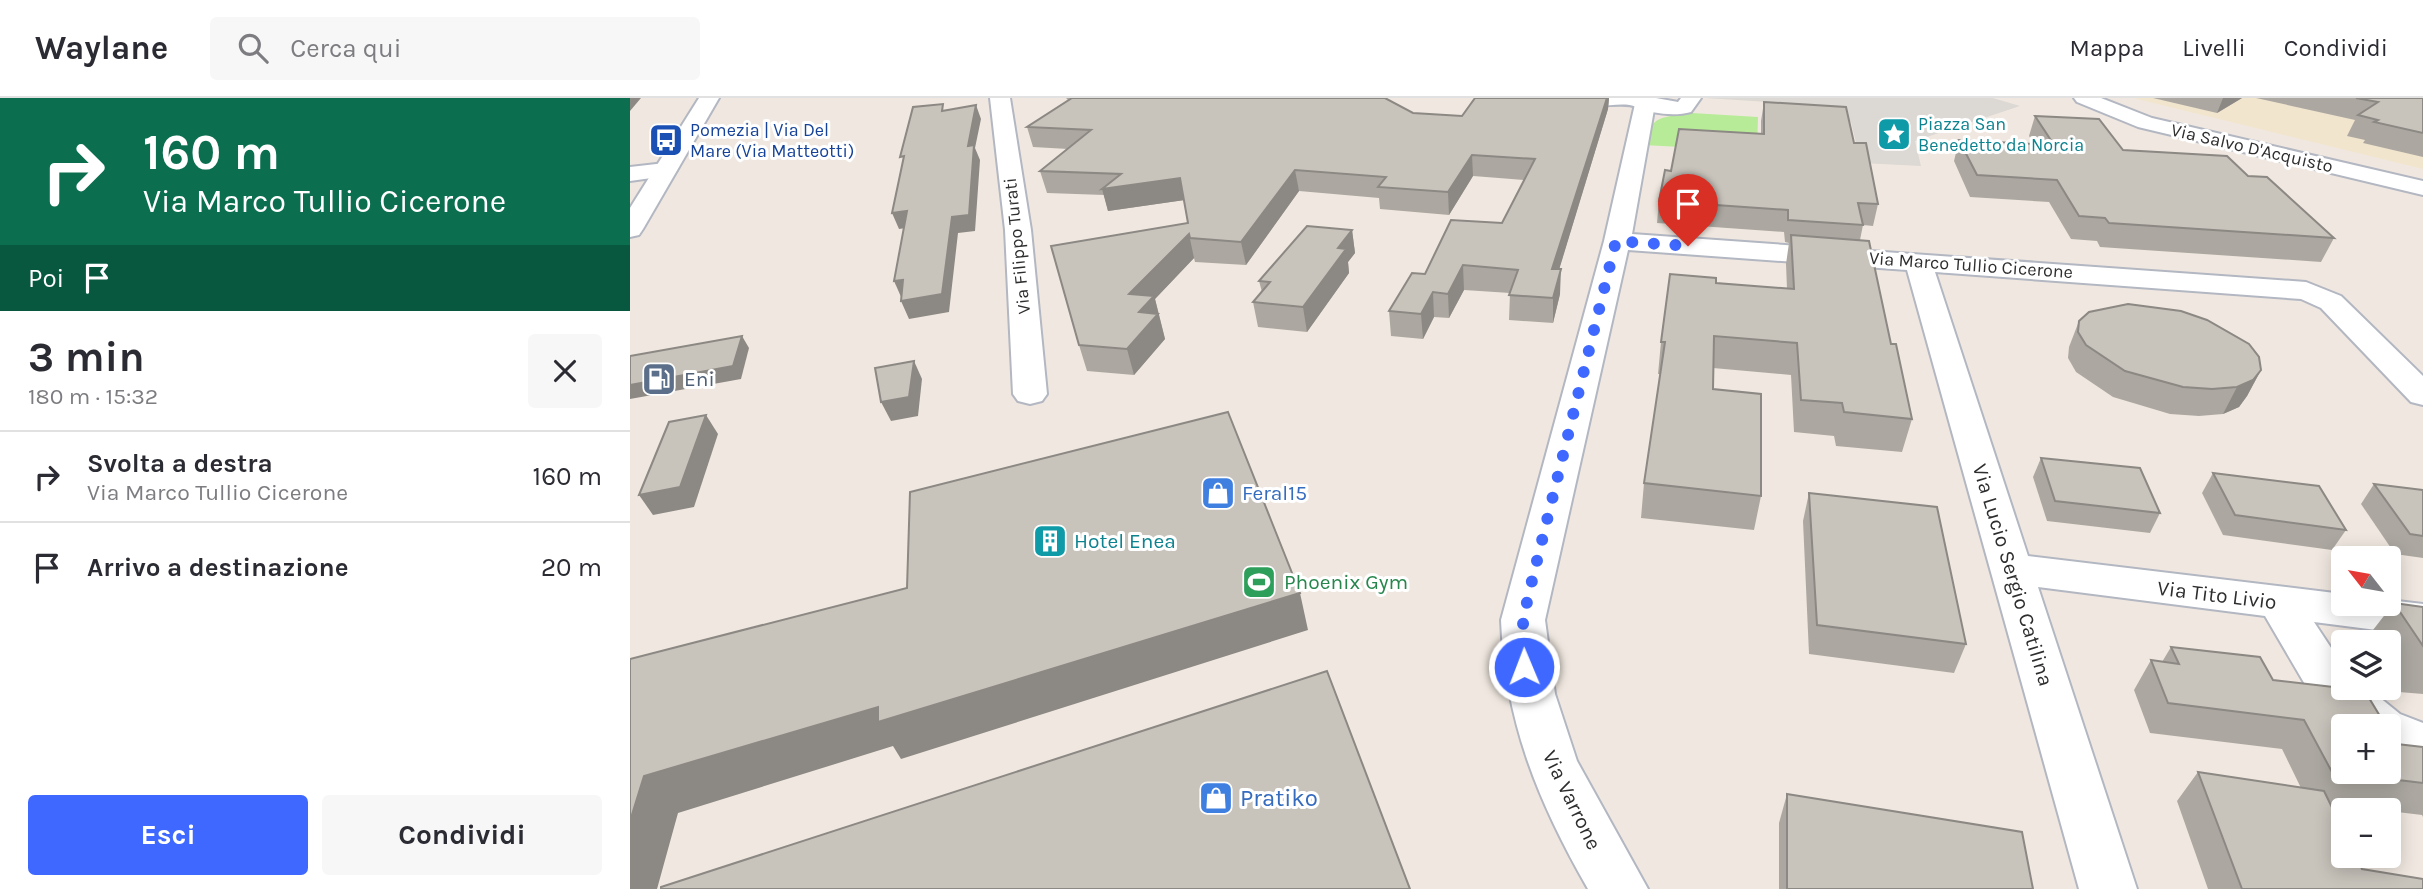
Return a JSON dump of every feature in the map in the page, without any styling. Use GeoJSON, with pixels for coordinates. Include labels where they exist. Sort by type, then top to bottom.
{"type":"FeatureCollection","features":[{"type":"Feature","properties":{"kind":"street"},"geometry":{"type":"LineString","coordinates":[[630,229],[709,98]]}},
{"type":"Feature","properties":{"kind":"street","name":"Via Filippo Turati"},"geometry":{"type":"LineString","coordinates":[[1000,98],[1018,230],[1030,394]]}},
{"type":"Feature","properties":{"kind":"street"},"geometry":{"type":"LineString","coordinates":[[1586,98],[1646,101],[1658,109],[1688,103]]}},
{"type":"Feature","properties":{"kind":"street","name":"Via Salvo D'Acquisto"},"geometry":{"type":"LineString","coordinates":[[2084,98],[2145,123],[2423,188]]}},
{"type":"Feature","properties":{"kind":"street","name":"Via Varrone"},"geometry":{"type":"LineString","coordinates":[[1619,889],[1598,857],[1548,757],[1528,691],[1522,649],[1523,620],[1529,593],[1616,241],[1646,101]]}},
{"type":"Feature","properties":{"kind":"street"},"geometry":{"type":"LineString","coordinates":[[1638,135],[1655,119],[1688,103]]}},
{"type":"Feature","properties":{"kind":"street"},"geometry":{"type":"LineString","coordinates":[[630,174],[665,170]]}},
{"type":"Feature","properties":{"kind":"street","name":"Via Marco Tullio Cicerone"},"geometry":{"type":"LineString","coordinates":[[1616,241],[2306,290],[2325,297],[2410,368]]}},
{"type":"Feature","properties":{"kind":"street","name":"Via Lucio Sergio Catilina"},"geometry":{"type":"LineString","coordinates":[[1918,261],[2108,889]]}},
{"type":"Feature","properties":{"kind":"street"},"geometry":{"type":"LineString","coordinates":[[2410,368],[2423,395]]}},
{"type":"Feature","properties":{"kind":"street","name":"Via Tito Livio"},"geometry":{"type":"LineString","coordinates":[[2012,569],[2423,620]]}},
{"type":"Feature","properties":{"kind":"street"},"geometry":{"type":"LineString","coordinates":[[2278,603],[2330,685],[2367,714]]}},
{"type":"Feature","properties":{"kind":"street"},"geometry":{"type":"LineString","coordinates":[[2401,736],[2423,746]]}},
{"type":"Feature","properties":{"kind":"shaded area","name":"Piazza San Benedetto da Norcia"},"geometry":{"type":"Polygon","coordinates":[[[1705,98],[1993,98],[2020,106],[1915,141],[1921,166],[1861,163],[1851,122],[1802,104],[1705,98]]]}},
{"type":"Feature","properties":{"kind":"shaded area"},"geometry":{"type":"Polygon","coordinates":[[[2134,98],[2423,98],[2423,169],[2141,100],[2134,98]]]}},
{"type":"Feature","properties":{"kind":"green space"},"geometry":{"type":"Polygon","coordinates":[[[1692,113],[1758,117],[1757,151],[1643,145],[1650,127],[1655,122],[1666,117],[1692,113]]]}},
{"type":"Feature","properties":{"kind":"building"},"geometry":{"type":"Polygon","coordinates":[[[1072,98],[1385,98],[1413,113],[1462,116],[1475,98],[1607,98],[1552,269],[1561,269],[1553,298],[1509,295],[1518,270],[1463,265],[1448,294],[1433,292],[1421,314],[1389,311],[1412,273],[1425,274],[1451,220],[1502,223],[1535,159],[1472,155],[1448,192],[1378,187],[1386,177],[1295,170],[1241,242],[1190,238],[1189,234],[1129,294],[1154,296],[1139,312],[1158,314],[1127,349],[1079,345],[1051,246],[1188,223],[1180,178],[1102,189],[1121,174],[1040,171],[1091,130],[1027,127],[1072,98]]]}},
{"type":"Feature","properties":{"kind":"building"},"geometry":{"type":"Polygon","coordinates":[[[2356,98],[2423,98],[2423,133],[2374,122],[2378,120],[2358,115],[2378,102],[2356,98]]]}},
{"type":"Feature","properties":{"kind":"building"},"geometry":{"type":"Polygon","coordinates":[[[1764,102],[1846,107],[1854,143],[1866,143],[1878,204],[1858,203],[1863,225],[1788,220],[1788,210],[1659,201],[1665,170],[1671,171],[1679,129],[1764,134],[1764,102]]]}},
{"type":"Feature","properties":{"kind":"building"},"geometry":{"type":"Polygon","coordinates":[[[943,104],[942,111],[976,105],[968,146],[974,145],[969,215],[952,217],[942,294],[901,301],[903,280],[894,281],[907,211],[892,213],[904,156],[900,157],[913,107],[943,104]]]}},
{"type":"Feature","properties":{"kind":"building"},"geometry":{"type":"Polygon","coordinates":[[[2035,116],[2099,119],[2123,150],[2227,156],[2248,176],[2267,177],[2334,238],[2109,223],[2105,218],[2079,216],[2057,180],[1977,175],[1959,140],[2054,145],[2035,116]]]}},
{"type":"Feature","properties":{"kind":"building"},"geometry":{"type":"Polygon","coordinates":[[[1307,226],[1352,230],[1338,248],[1346,249],[1303,307],[1253,302],[1270,282],[1259,281],[1307,226]]]}},
{"type":"Feature","properties":{"kind":"building"},"geometry":{"type":"Polygon","coordinates":[[[1791,235],[1869,241],[1891,344],[1896,344],[1912,419],[1844,412],[1842,403],[1801,400],[1797,343],[1714,336],[1713,389],[1761,394],[1761,496],[1644,483],[1665,342],[1661,342],[1670,274],[1716,278],[1716,283],[1794,289],[1791,235]]]}},
{"type":"Feature","properties":{"kind":"building"},"geometry":{"type":"Polygon","coordinates":[[[2128,304],[2181,311],[2207,320],[2249,344],[2259,357],[2261,370],[2253,380],[2237,387],[2212,389],[2183,387],[2125,371],[2086,345],[2078,332],[2079,321],[2089,312],[2128,304]]]}},
{"type":"Feature","properties":{"kind":"building"},"geometry":{"type":"Polygon","coordinates":[[[742,336],[733,366],[630,385],[630,356],[742,336]]]}},
{"type":"Feature","properties":{"kind":"building"},"geometry":{"type":"Polygon","coordinates":[[[914,361],[909,397],[881,402],[875,368],[914,361]]]}},
{"type":"Feature","properties":{"kind":"building"},"geometry":{"type":"Polygon","coordinates":[[[1228,412],[1300,593],[878,722],[878,707],[644,776],[630,821],[630,659],[907,588],[910,492],[1228,412]]]}},
{"type":"Feature","properties":{"kind":"building"},"geometry":{"type":"Polygon","coordinates":[[[706,415],[680,487],[639,495],[669,422],[706,415]]]}},
{"type":"Feature","properties":{"kind":"building"},"geometry":{"type":"Polygon","coordinates":[[[2041,458],[2140,468],[2160,513],[2055,501],[2041,458]]]}},
{"type":"Feature","properties":{"kind":"building"},"geometry":{"type":"Polygon","coordinates":[[[2213,473],[2319,486],[2346,530],[2235,515],[2213,473]]]}},
{"type":"Feature","properties":{"kind":"building"},"geometry":{"type":"Polygon","coordinates":[[[2374,484],[2423,490],[2423,536],[2410,534],[2374,484]]]}},
{"type":"Feature","properties":{"kind":"building"},"geometry":{"type":"Polygon","coordinates":[[[1809,493],[1937,507],[1966,644],[1817,625],[1809,493]]]}},
{"type":"Feature","properties":{"kind":"building"},"geometry":{"type":"Polygon","coordinates":[[[2401,604],[2423,607],[2423,646],[2401,613],[2401,604]]]}},
{"type":"Feature","properties":{"kind":"building"},"geometry":{"type":"Polygon","coordinates":[[[2171,647],[2260,657],[2273,680],[2331,687],[2331,700],[2370,700],[2379,714],[2331,714],[2331,770],[2304,720],[2168,703],[2151,660],[2179,664],[2171,647]]]}},
{"type":"Feature","properties":{"kind":"building","name":"Pratiko"},"geometry":{"type":"Polygon","coordinates":[[[1327,671],[1410,889],[661,889],[661,887],[1327,671]]]}},
{"type":"Feature","properties":{"kind":"building"},"geometry":{"type":"Polygon","coordinates":[[[2401,744],[2423,747],[2423,783],[2401,780],[2401,744]]]}},
{"type":"Feature","properties":{"kind":"building"},"geometry":{"type":"Polygon","coordinates":[[[2198,772],[2324,791],[2331,805],[2331,868],[2362,868],[2423,879],[2423,889],[2242,889],[2198,772]]]}},
{"type":"Feature","properties":{"kind":"building"},"geometry":{"type":"Polygon","coordinates":[[[1787,794],[2022,832],[2033,889],[1787,889],[1787,794]]]}},
{"type":"Feature","properties":{"kind":"place","name":"Piazza San Benedetto da Norcia"},"geometry":{"type":"Point","coordinates":[1894,134]}},
{"type":"Feature","properties":{"kind":"place","name":"Pomezia | Via Del Mare (Via Matteotti)"},"geometry":{"type":"Point","coordinates":[666,140]}},
{"type":"Feature","properties":{"kind":"place","name":"Eni"},"geometry":{"type":"Point","coordinates":[659,379]}},
{"type":"Feature","properties":{"kind":"place","name":"Feral15"},"geometry":{"type":"Point","coordinates":[1218,493]}},
{"type":"Feature","properties":{"kind":"place","name":"Hotel Enea"},"geometry":{"type":"Point","coordinates":[1050,541]}},
{"type":"Feature","properties":{"kind":"place","name":"Phoenix Gym"},"geometry":{"type":"Point","coordinates":[1259,582]}},
{"type":"Feature","properties":{"kind":"place","name":"Pratiko"},"geometry":{"type":"Point","coordinates":[1216,798]}},
{"type":"Feature","properties":{"kind":"route"},"geometry":{"type":"LineString","coordinates":[[1524,667],[1523,620],[1616,241],[1688,246]]}}]}
